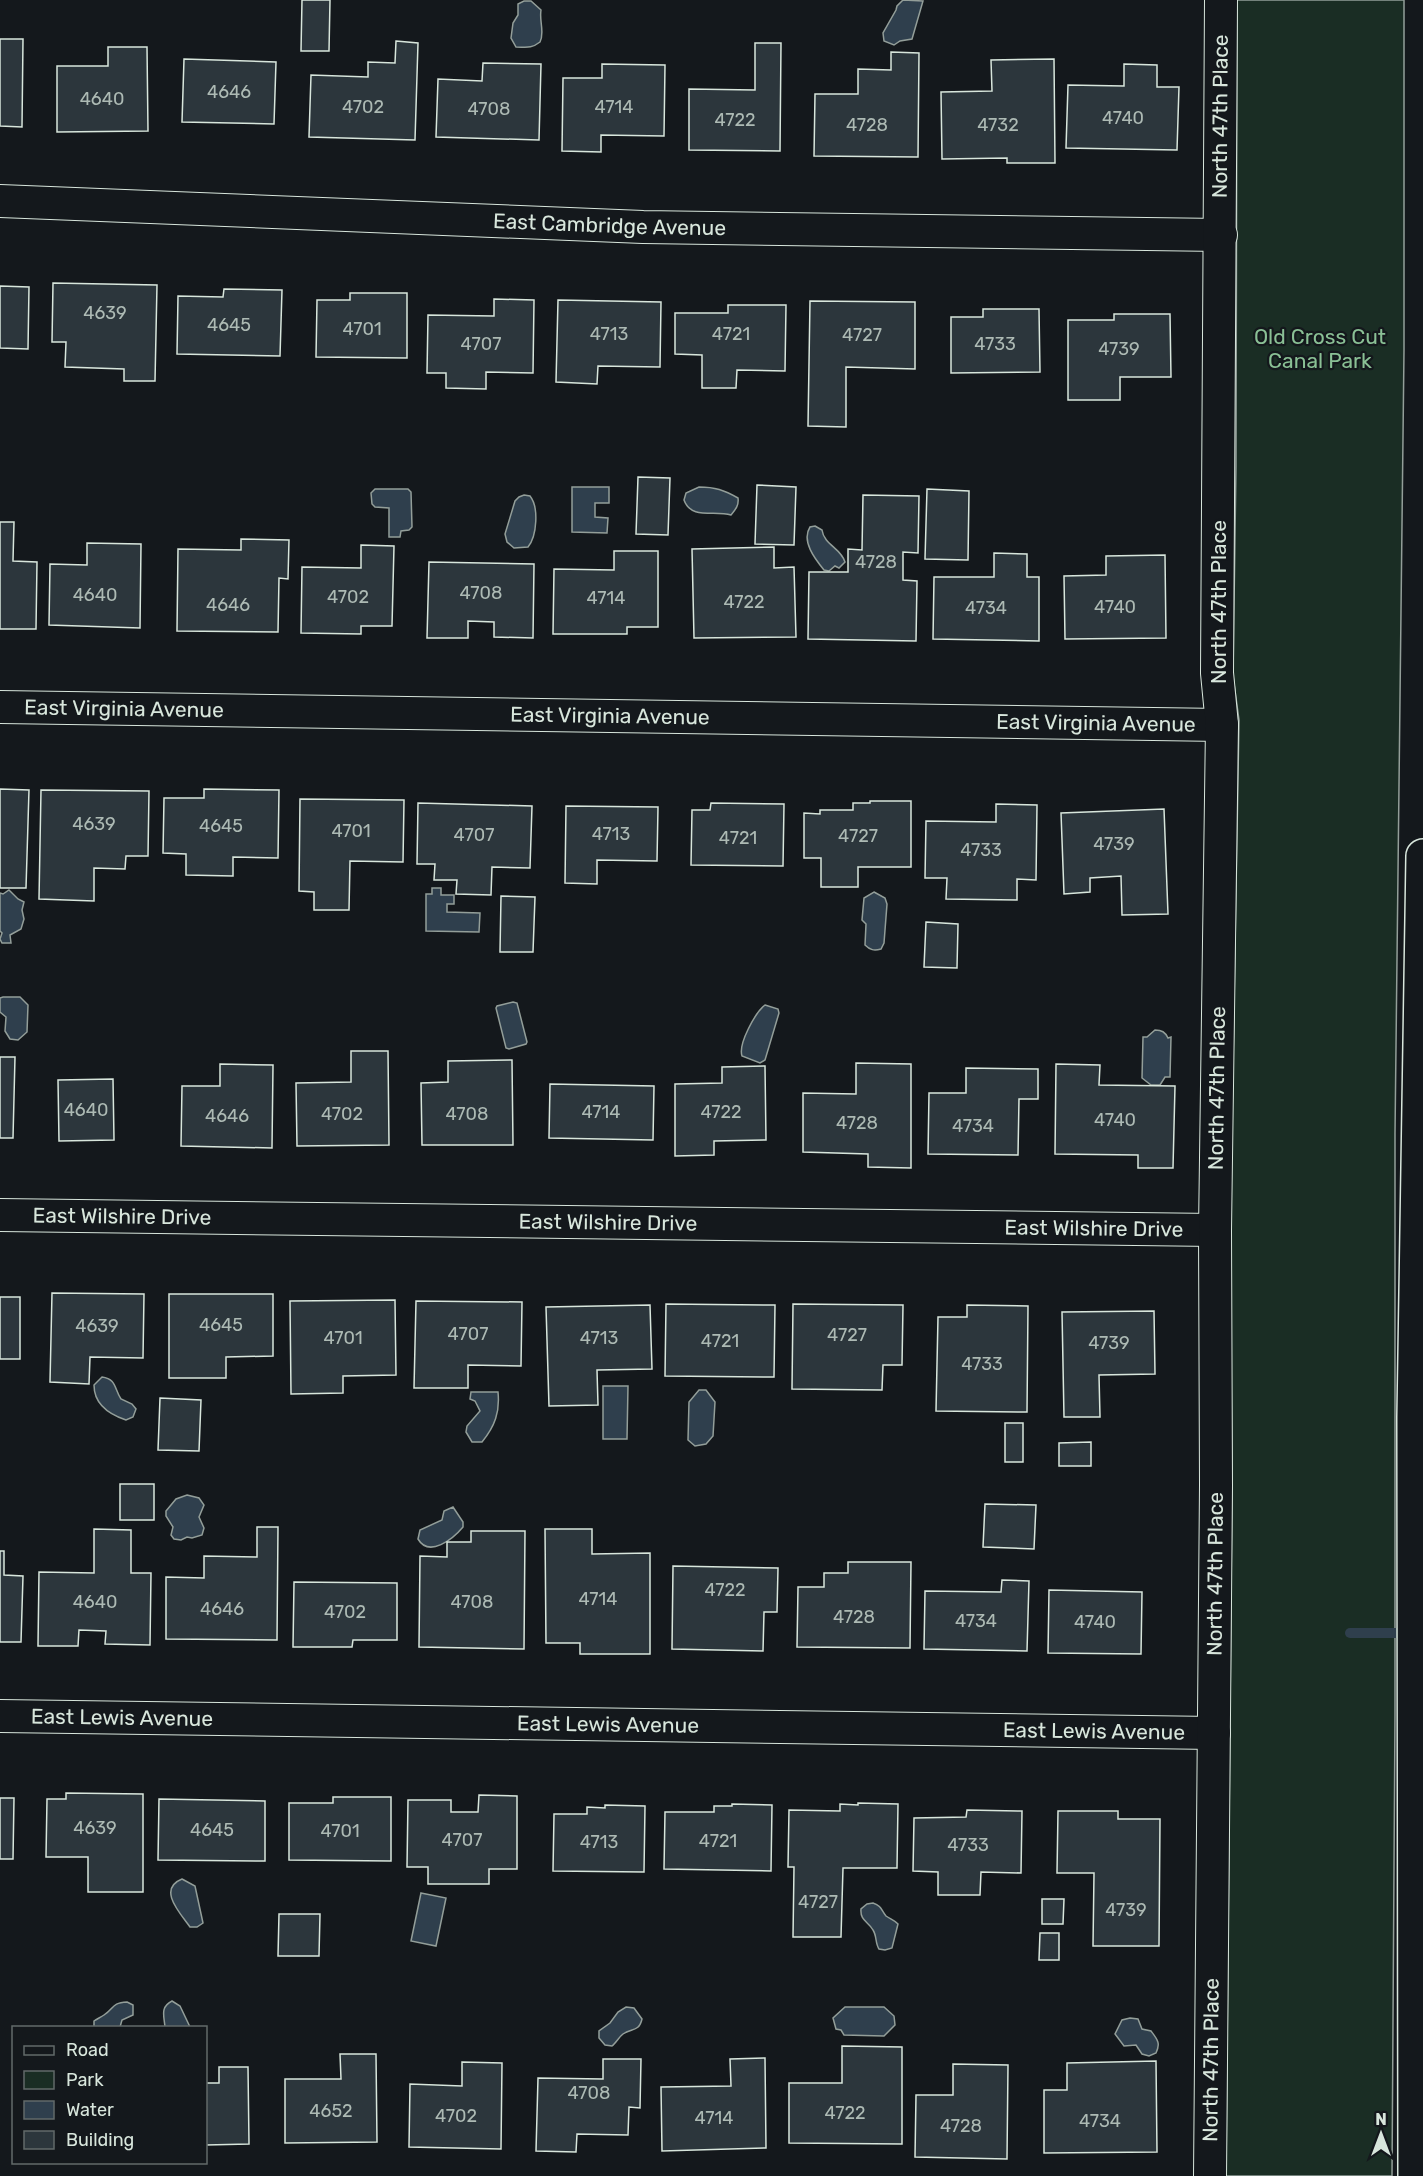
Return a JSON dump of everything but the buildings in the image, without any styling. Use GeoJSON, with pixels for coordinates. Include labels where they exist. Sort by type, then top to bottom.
{"type":"FeatureCollection","features":[{"type":"Feature","properties":{"kind":"street","name":"North 47th Place"},"geometry":{"type":"LineString","coordinates":[[1210,2176],[1215,1230],[1222,725],[1217,673],[1221,0]]}},
{"type":"Feature","properties":{"kind":"street","name":"East Cambridge Avenue"},"geometry":{"type":"LineString","coordinates":[[0,201],[643,227],[1221,235]]}},
{"type":"Feature","properties":{"kind":"street","name":"East Virginia Avenue"},"geometry":{"type":"LineString","coordinates":[[0,707],[1222,725]]}},
{"type":"Feature","properties":{"kind":"street"},"geometry":{"type":"LineString","coordinates":[[1415,2176],[1414,1418],[1423,856]]}},
{"type":"Feature","properties":{"kind":"street","name":"East Wilshire Drive"},"geometry":{"type":"LineString","coordinates":[[0,1215],[1215,1230]]}},
{"type":"Feature","properties":{"kind":"street","name":"East Lewis Avenue"},"geometry":{"type":"LineString","coordinates":[[0,1716],[1214,1732]]}},
{"type":"Feature","properties":{"kind":"green space","name":"Old Cross Cut Canal Park"},"geometry":{"type":"Polygon","coordinates":[[[1237,0],[1404,0],[1404,350],[1395,1134],[1392,2176],[1226,2176],[1232,1485],[1230,1233],[1239,720],[1233,676],[1237,0]]]}},
{"type":"Feature","properties":{"kind":"water"},"geometry":{"type":"Polygon","coordinates":[[[903,0],[923,1],[912,39],[900,41],[894,45],[884,41],[883,33],[897,6],[903,0]]]}},
{"type":"Feature","properties":{"kind":"water"},"geometry":{"type":"Polygon","coordinates":[[[531,1],[541,10],[541,38],[540,42],[534,46],[516,47],[511,38],[513,23],[518,15],[518,4],[531,1]]]}},
{"type":"Feature","properties":{"kind":"water"},"geometry":{"type":"Polygon","coordinates":[[[572,487],[609,487],[609,503],[595,503],[595,517],[608,518],[607,533],[572,532],[572,487]]]}},
{"type":"Feature","properties":{"kind":"water"},"geometry":{"type":"Polygon","coordinates":[[[699,487],[719,490],[738,498],[736,509],[731,515],[692,510],[684,500],[686,493],[699,487]]]}},
{"type":"Feature","properties":{"kind":"water"},"geometry":{"type":"Polygon","coordinates":[[[375,489],[408,489],[411,492],[412,527],[401,531],[400,537],[389,537],[389,508],[375,507],[372,504],[371,493],[375,489]]]}},
{"type":"Feature","properties":{"kind":"water"},"geometry":{"type":"Polygon","coordinates":[[[524,495],[530,496],[535,507],[535,529],[528,547],[514,548],[507,542],[505,534],[515,501],[524,495]]]}},
{"type":"Feature","properties":{"kind":"water"},"geometry":{"type":"Polygon","coordinates":[[[815,526],[822,530],[826,539],[843,557],[845,562],[839,568],[835,566],[829,571],[824,570],[813,555],[807,538],[810,527],[815,526]]]}},
{"type":"Feature","properties":{"kind":"water"},"geometry":{"type":"Polygon","coordinates":[[[432,888],[441,888],[441,895],[454,895],[454,904],[447,904],[447,912],[480,913],[479,932],[426,931],[426,894],[432,894],[432,888]]]}},
{"type":"Feature","properties":{"kind":"water"},"geometry":{"type":"Polygon","coordinates":[[[9,890],[24,902],[22,910],[24,919],[21,929],[10,935],[11,943],[2,943],[0,939],[2,933],[0,931],[0,893],[3,894],[9,890]]]}},
{"type":"Feature","properties":{"kind":"water"},"geometry":{"type":"Polygon","coordinates":[[[874,892],[885,898],[887,904],[884,943],[881,949],[876,950],[865,945],[866,924],[862,920],[864,898],[874,892]]]}},
{"type":"Feature","properties":{"kind":"water"},"geometry":{"type":"Polygon","coordinates":[[[20,997],[28,1005],[27,1032],[18,1040],[10,1039],[5,1031],[6,1017],[0,1012],[0,998],[20,997]]]}},
{"type":"Feature","properties":{"kind":"water"},"geometry":{"type":"Polygon","coordinates":[[[513,1002],[517,1003],[527,1042],[509,1049],[506,1048],[496,1008],[513,1002]]]}},
{"type":"Feature","properties":{"kind":"water"},"geometry":{"type":"Polygon","coordinates":[[[765,1005],[778,1009],[779,1013],[765,1060],[760,1063],[742,1056],[741,1051],[748,1029],[765,1005]]]}},
{"type":"Feature","properties":{"kind":"water"},"geometry":{"type":"Polygon","coordinates":[[[1155,1030],[1160,1030],[1168,1038],[1171,1037],[1170,1077],[1165,1077],[1160,1085],[1151,1085],[1142,1078],[1143,1037],[1147,1037],[1155,1030]]]}},
{"type":"Feature","properties":{"kind":"water"},"geometry":{"type":"Polygon","coordinates":[[[102,1377],[110,1380],[121,1399],[132,1404],[136,1409],[133,1417],[126,1420],[119,1418],[99,1403],[94,1385],[102,1377]]]}},
{"type":"Feature","properties":{"kind":"water"},"geometry":{"type":"Polygon","coordinates":[[[603,1386],[628,1386],[627,1439],[603,1439],[603,1386]]]}},
{"type":"Feature","properties":{"kind":"water"},"geometry":{"type":"Polygon","coordinates":[[[699,1390],[706,1390],[715,1402],[713,1436],[706,1444],[695,1446],[688,1440],[689,1402],[699,1390]]]}},
{"type":"Feature","properties":{"kind":"water"},"geometry":{"type":"Polygon","coordinates":[[[471,1392],[498,1392],[496,1418],[482,1442],[472,1442],[466,1432],[467,1426],[480,1411],[475,1401],[470,1399],[471,1392]]]}},
{"type":"Feature","properties":{"kind":"water"},"geometry":{"type":"Polygon","coordinates":[[[187,1495],[199,1498],[204,1505],[199,1517],[204,1528],[202,1535],[181,1540],[174,1539],[171,1535],[173,1527],[166,1516],[166,1511],[176,1499],[187,1495]]]}},
{"type":"Feature","properties":{"kind":"water"},"geometry":{"type":"Polygon","coordinates":[[[453,1507],[463,1522],[463,1527],[441,1545],[428,1547],[423,1544],[418,1539],[420,1530],[442,1520],[444,1511],[453,1507]]]}},
{"type":"Feature","properties":{"kind":"water"},"geometry":{"type":"Polygon","coordinates":[[[182,1879],[195,1886],[203,1923],[197,1927],[190,1927],[173,1902],[171,1889],[182,1879]]]}},
{"type":"Feature","properties":{"kind":"water"},"geometry":{"type":"Polygon","coordinates":[[[421,1893],[446,1898],[436,1946],[411,1941],[421,1893]]]}},
{"type":"Feature","properties":{"kind":"water"},"geometry":{"type":"Polygon","coordinates":[[[873,1903],[898,1924],[892,1948],[879,1949],[874,1932],[862,1916],[861,1909],[873,1903]]]}},
{"type":"Feature","properties":{"kind":"water"},"geometry":{"type":"Polygon","coordinates":[[[172,2001],[180,2006],[190,2026],[165,2026],[164,2009],[172,2001]]]}},
{"type":"Feature","properties":{"kind":"water"},"geometry":{"type":"Polygon","coordinates":[[[127,2002],[133,2005],[133,2015],[122,2020],[120,2026],[94,2026],[94,2021],[127,2002]]]}},
{"type":"Feature","properties":{"kind":"water"},"geometry":{"type":"Polygon","coordinates":[[[626,2007],[634,2008],[642,2019],[641,2023],[637,2028],[623,2034],[612,2046],[605,2045],[599,2038],[599,2031],[626,2007]]]}},
{"type":"Feature","properties":{"kind":"water"},"geometry":{"type":"Polygon","coordinates":[[[845,2007],[884,2007],[894,2016],[895,2025],[884,2036],[844,2035],[841,2030],[836,2029],[833,2018],[845,2007]]]}},
{"type":"Feature","properties":{"kind":"water"},"geometry":{"type":"Polygon","coordinates":[[[1138,2019],[1142,2029],[1151,2031],[1157,2039],[1156,2053],[1149,2056],[1142,2054],[1136,2045],[1124,2046],[1115,2034],[1122,2020],[1138,2019]]]}},
{"type":"Feature","properties":{"kind":"waterway"},"geometry":{"type":"LineString","coordinates":[[1350,1633],[1411,1633]]}}]}
